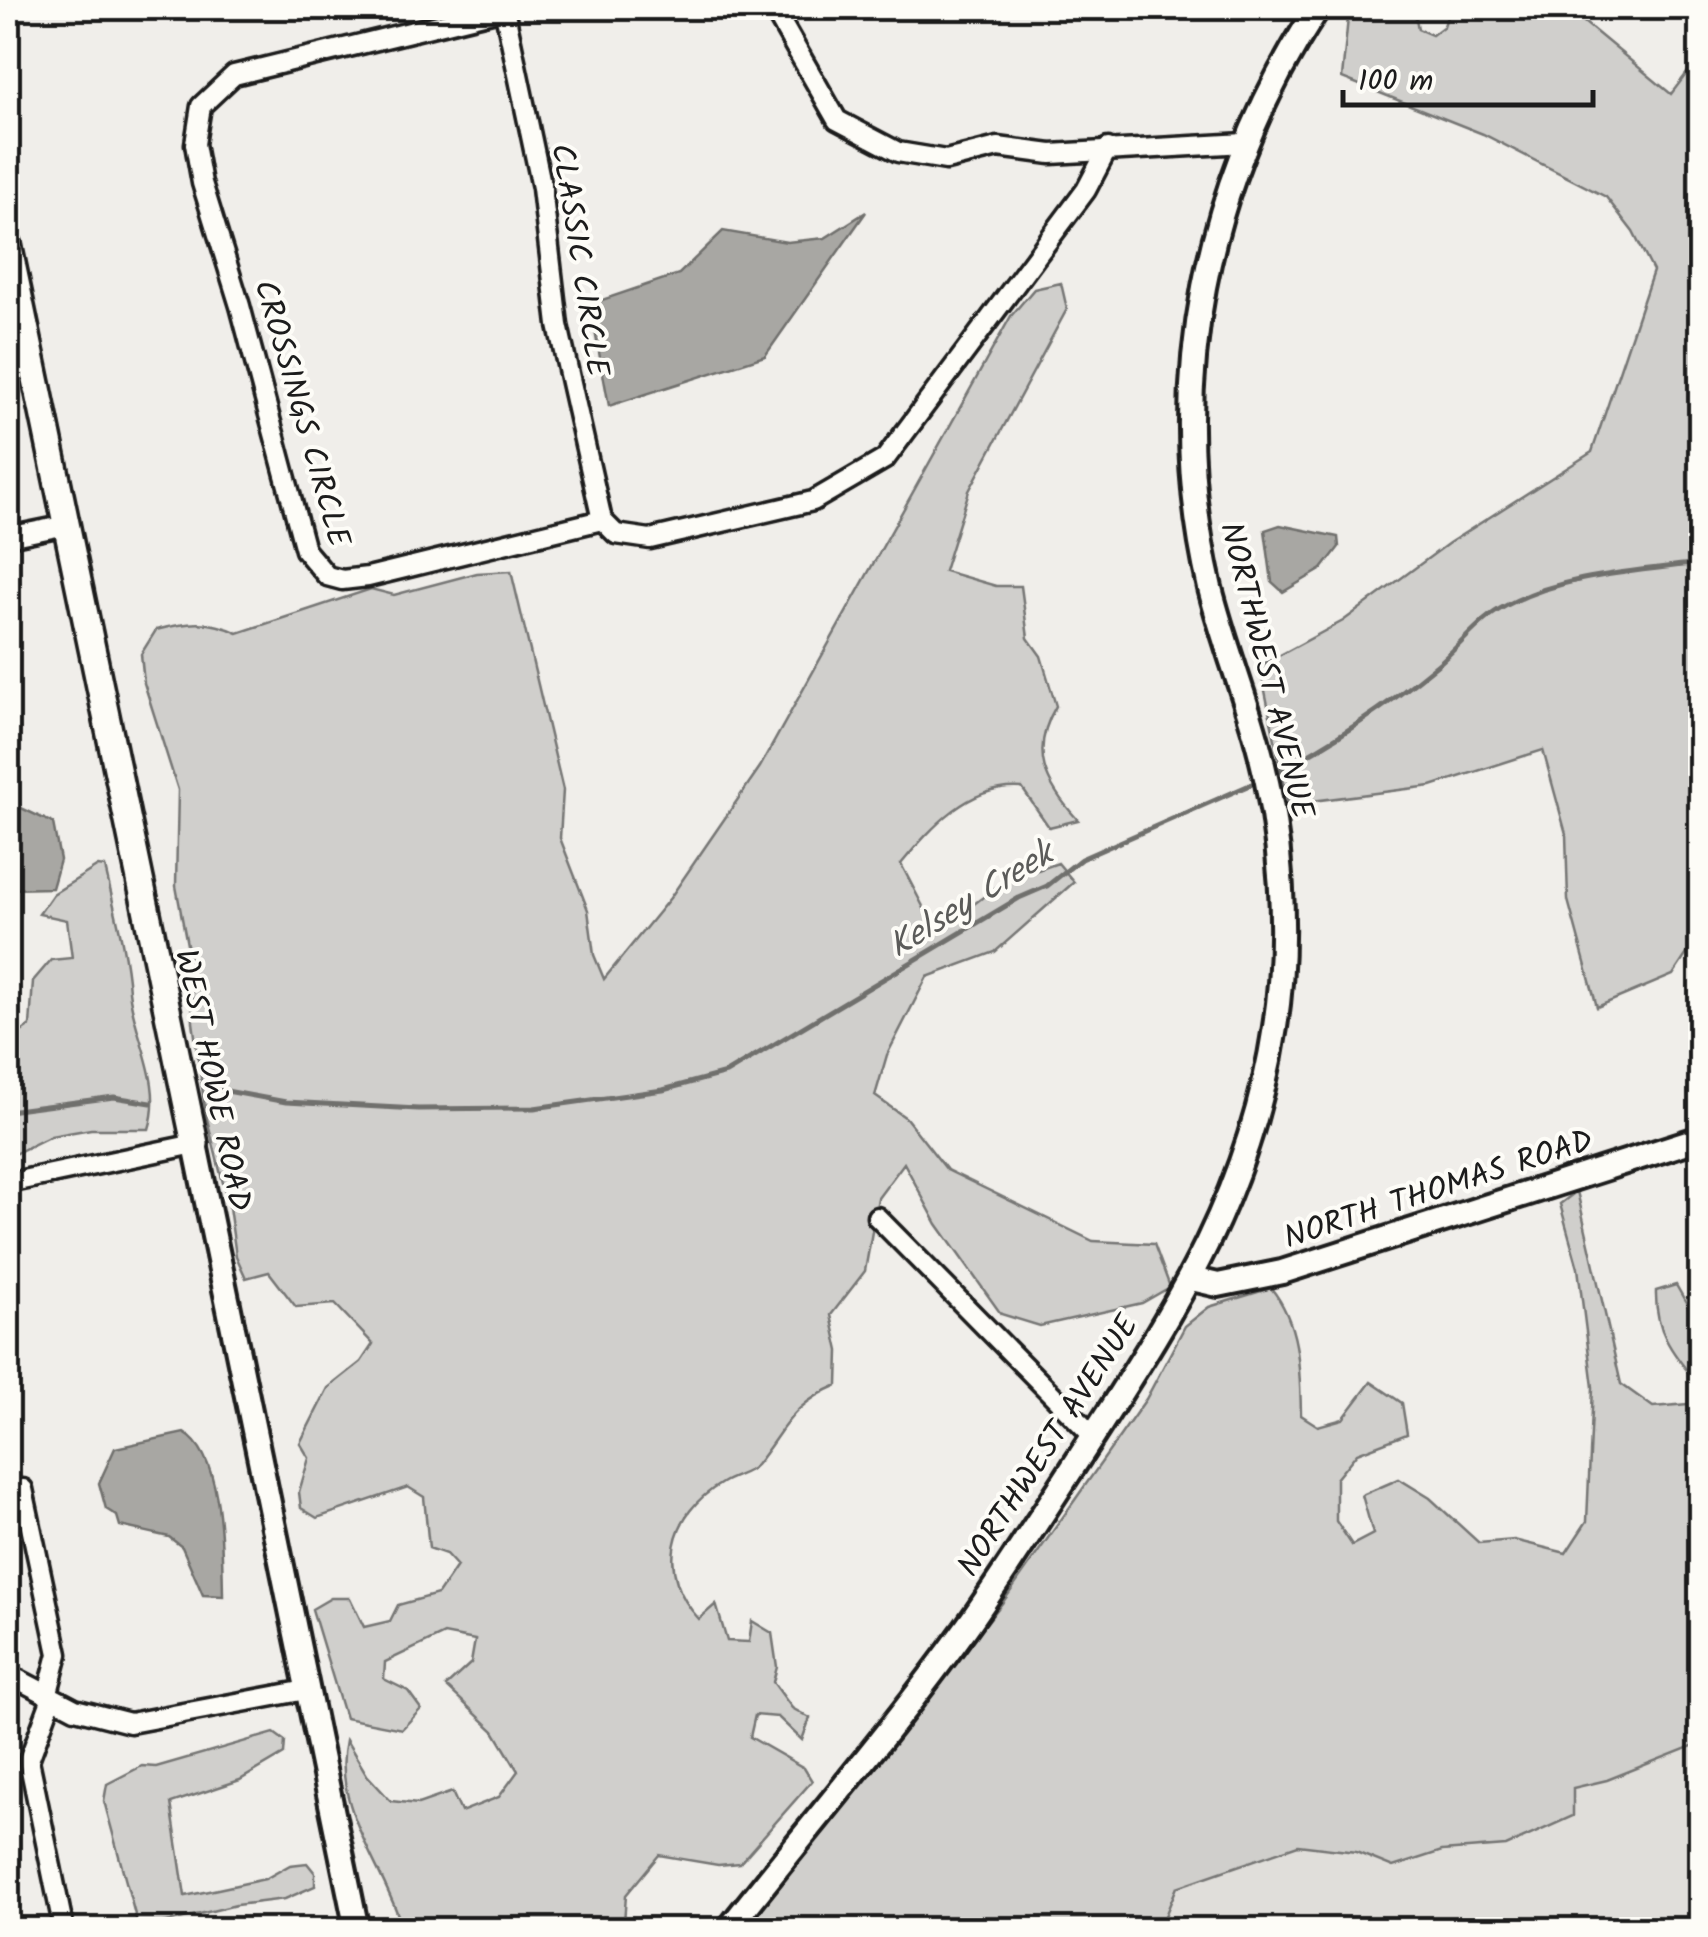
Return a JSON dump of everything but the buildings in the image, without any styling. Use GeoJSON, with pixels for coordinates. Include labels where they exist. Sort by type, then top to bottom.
{"type":"FeatureCollection","features":[{"type":"Feature","properties":{"kind":"main road","name":"WEST HOWE ROAD"},"geometry":{"type":"LineString","coordinates":[[8,244],[195,1144]]}},
{"type":"Feature","properties":{"kind":"street","name":"CROSSINGS CIRCLE"},"geometry":{"type":"LineString","coordinates":[[506,8],[234,75],[202,106],[195,144],[202,183],[240,306],[299,530],[316,568],[342,580],[368,577],[602,520]]}},
{"type":"Feature","properties":{"kind":"street","name":"CLASSIC CIRCLE"},"geometry":{"type":"LineString","coordinates":[[506,8],[542,188],[558,325],[602,520]]}},
{"type":"Feature","properties":{"kind":"street"},"geometry":{"type":"LineString","coordinates":[[773,8],[837,120],[898,152],[946,160],[998,148],[1052,154],[1245,143]]}},
{"type":"Feature","properties":{"kind":"street","name":"NORTHWEST AVENUE"},"geometry":{"type":"LineString","coordinates":[[728,1930],[963,1632],[1192,1278],[1242,1164],[1263,1091],[1275,1025],[1280,918],[1265,773],[1210,586],[1195,499],[1190,433],[1199,308],[1213,243],[1245,143],[1280,69],[1318,8]]}},
{"type":"Feature","properties":{"kind":"street"},"geometry":{"type":"LineString","coordinates":[[602,520],[616,534],[650,539],[813,500],[885,460],[1086,190],[1108,148]]}},
{"type":"Feature","properties":{"kind":"street"},"geometry":{"type":"LineString","coordinates":[[8,537],[68,525]]}},
{"type":"Feature","properties":{"kind":"street","name":"NORTH THOMAS ROAD"},"geometry":{"type":"LineString","coordinates":[[1192,1278],[1218,1285],[1282,1272],[1700,1138]]}},
{"type":"Feature","properties":{"kind":"street"},"geometry":{"type":"LineString","coordinates":[[8,1183],[195,1144]]}},
{"type":"Feature","properties":{"kind":"street","name":"WEST HOWE ROAD"},"geometry":{"type":"LineString","coordinates":[[195,1144],[352,1928]]}},
{"type":"Feature","properties":{"kind":"street"},"geometry":{"type":"LineString","coordinates":[[877,1217],[1093,1436]]}},
{"type":"Feature","properties":{"kind":"street"},"geometry":{"type":"LineString","coordinates":[[23,1489],[58,1654],[50,1697],[29,1760],[64,1930]]}},
{"type":"Feature","properties":{"kind":"street"},"geometry":{"type":"LineString","coordinates":[[8,1674],[101,1718],[130,1723],[306,1690]]}},
{"type":"Feature","properties":{"kind":"shaded area"},"geometry":{"type":"Polygon","coordinates":[[[1349,8],[1414,8],[1418,29],[1432,35],[1444,26],[1450,8],[1567,8],[1671,94],[1700,56],[1700,934],[1673,975],[1597,1007],[1568,900],[1566,834],[1543,750],[1431,786],[1288,804],[1260,666],[1343,621],[1449,543],[1592,452],[1653,271],[1633,232],[1606,197],[1483,134],[1342,78],[1349,8]]]}},
{"type":"Feature","properties":{"kind":"shaded area"},"geometry":{"type":"Polygon","coordinates":[[[866,212],[765,356],[609,406],[590,304],[679,274],[723,231],[787,242],[825,238],[866,212]]]}},
{"type":"Feature","properties":{"kind":"shaded area"},"geometry":{"type":"Polygon","coordinates":[[[1061,283],[1067,309],[969,491],[944,571],[996,586],[1021,586],[1028,638],[1041,656],[1056,706],[1043,738],[1044,767],[1057,793],[1078,820],[1049,827],[1022,788],[985,793],[953,811],[901,864],[929,918],[962,913],[1003,882],[1058,863],[1074,882],[995,952],[927,977],[887,1055],[875,1096],[906,1118],[947,1170],[1093,1241],[1154,1244],[1170,1287],[1142,1303],[1040,1326],[1001,1314],[937,1224],[904,1163],[878,1198],[865,1271],[831,1315],[839,1351],[838,1385],[799,1409],[753,1468],[704,1496],[690,1511],[674,1545],[677,1583],[699,1619],[716,1604],[727,1641],[749,1642],[752,1621],[772,1633],[777,1667],[773,1682],[792,1708],[810,1718],[802,1740],[778,1717],[755,1715],[750,1737],[804,1768],[812,1781],[740,1863],[718,1865],[659,1855],[626,1895],[624,1923],[635,1929],[396,1929],[399,1918],[351,1809],[343,1763],[346,1740],[367,1775],[391,1801],[418,1804],[452,1792],[461,1812],[499,1797],[518,1771],[494,1731],[446,1686],[471,1663],[475,1640],[444,1634],[385,1662],[384,1679],[408,1691],[421,1709],[402,1729],[345,1718],[312,1609],[331,1598],[350,1598],[364,1627],[390,1621],[398,1605],[438,1594],[457,1566],[446,1554],[429,1548],[424,1497],[408,1487],[317,1518],[301,1508],[299,1492],[309,1458],[300,1443],[328,1388],[361,1362],[373,1344],[335,1304],[296,1307],[269,1272],[246,1278],[236,1256],[229,1207],[206,1115],[193,1022],[191,966],[176,886],[178,790],[144,683],[141,654],[156,630],[167,627],[207,624],[238,633],[371,589],[394,595],[477,573],[511,571],[563,790],[560,838],[588,910],[594,955],[604,979],[670,898],[760,767],[1011,316],[1034,289],[1061,283]]]}},
{"type":"Feature","properties":{"kind":"shaded area"},"geometry":{"type":"Polygon","coordinates":[[[1280,525],[1338,537],[1339,547],[1322,569],[1283,592],[1272,582],[1265,530],[1280,525]]]}},
{"type":"Feature","properties":{"kind":"shaded area"},"geometry":{"type":"Polygon","coordinates":[[[17,806],[53,823],[60,860],[52,888],[8,889],[8,807],[17,806]]]}},
{"type":"Feature","properties":{"kind":"shaded area"},"geometry":{"type":"Polygon","coordinates":[[[98,866],[105,867],[132,1008],[151,1077],[153,1111],[149,1129],[91,1129],[51,1136],[8,1157],[8,1041],[30,1026],[33,981],[51,960],[72,958],[67,920],[39,914],[53,894],[98,866]]]}},
{"type":"Feature","properties":{"kind":"shaded area"},"geometry":{"type":"Polygon","coordinates":[[[1577,1191],[1621,1384],[1653,1407],[1688,1404],[1696,1381],[1666,1340],[1658,1317],[1656,1291],[1676,1285],[1700,1327],[1700,1743],[1607,1780],[1573,1788],[1573,1816],[1506,1846],[1442,1851],[1393,1867],[1356,1852],[1298,1845],[1177,1887],[1165,1916],[1170,1929],[743,1930],[1003,1602],[1146,1399],[1185,1326],[1209,1307],[1271,1288],[1293,1332],[1301,1415],[1318,1426],[1343,1419],[1371,1382],[1402,1403],[1407,1434],[1357,1453],[1336,1479],[1336,1521],[1352,1545],[1373,1534],[1362,1495],[1399,1479],[1430,1498],[1479,1543],[1514,1540],[1566,1553],[1587,1521],[1593,1387],[1578,1268],[1560,1204],[1577,1191]]]}},
{"type":"Feature","properties":{"kind":"shaded area"},"geometry":{"type":"Polygon","coordinates":[[[184,1433],[197,1445],[214,1483],[221,1532],[223,1596],[203,1595],[182,1547],[169,1537],[120,1526],[117,1516],[106,1509],[99,1483],[115,1448],[184,1433]]]}},
{"type":"Feature","properties":{"kind":"shaded area"},"geometry":{"type":"Polygon","coordinates":[[[274,1733],[285,1741],[284,1754],[240,1780],[171,1803],[185,1896],[265,1879],[290,1865],[307,1863],[315,1873],[315,1886],[285,1899],[236,1905],[143,1928],[137,1922],[104,1801],[107,1784],[142,1766],[156,1767],[274,1733]]]}},
{"type":"Feature","properties":{"kind":"shaded area"},"geometry":{"type":"Polygon","coordinates":[[[1700,1743],[1700,1929],[1170,1930],[1165,1916],[1177,1887],[1298,1845],[1356,1852],[1393,1867],[1442,1851],[1506,1846],[1569,1801],[1572,1788],[1607,1780],[1700,1743]]]}},
{"type":"Feature","properties":{"kind":"waterway","name":"Kelsey Creek"},"geometry":{"type":"LineString","coordinates":[[1271,775],[1377,711],[1437,665],[1491,615],[1522,598],[1597,576],[1700,563]]}},
{"type":"Feature","properties":{"kind":"waterway","name":"Kelsey Creek"},"geometry":{"type":"LineString","coordinates":[[216,1089],[286,1102],[418,1109],[534,1108],[663,1090],[726,1073],[1019,898],[1047,886],[1081,859],[1261,780]]}},
{"type":"Feature","properties":{"kind":"waterway","name":"Kelsey Creek"},"geometry":{"type":"LineString","coordinates":[[8,1111],[114,1097],[151,1103]]}}]}
